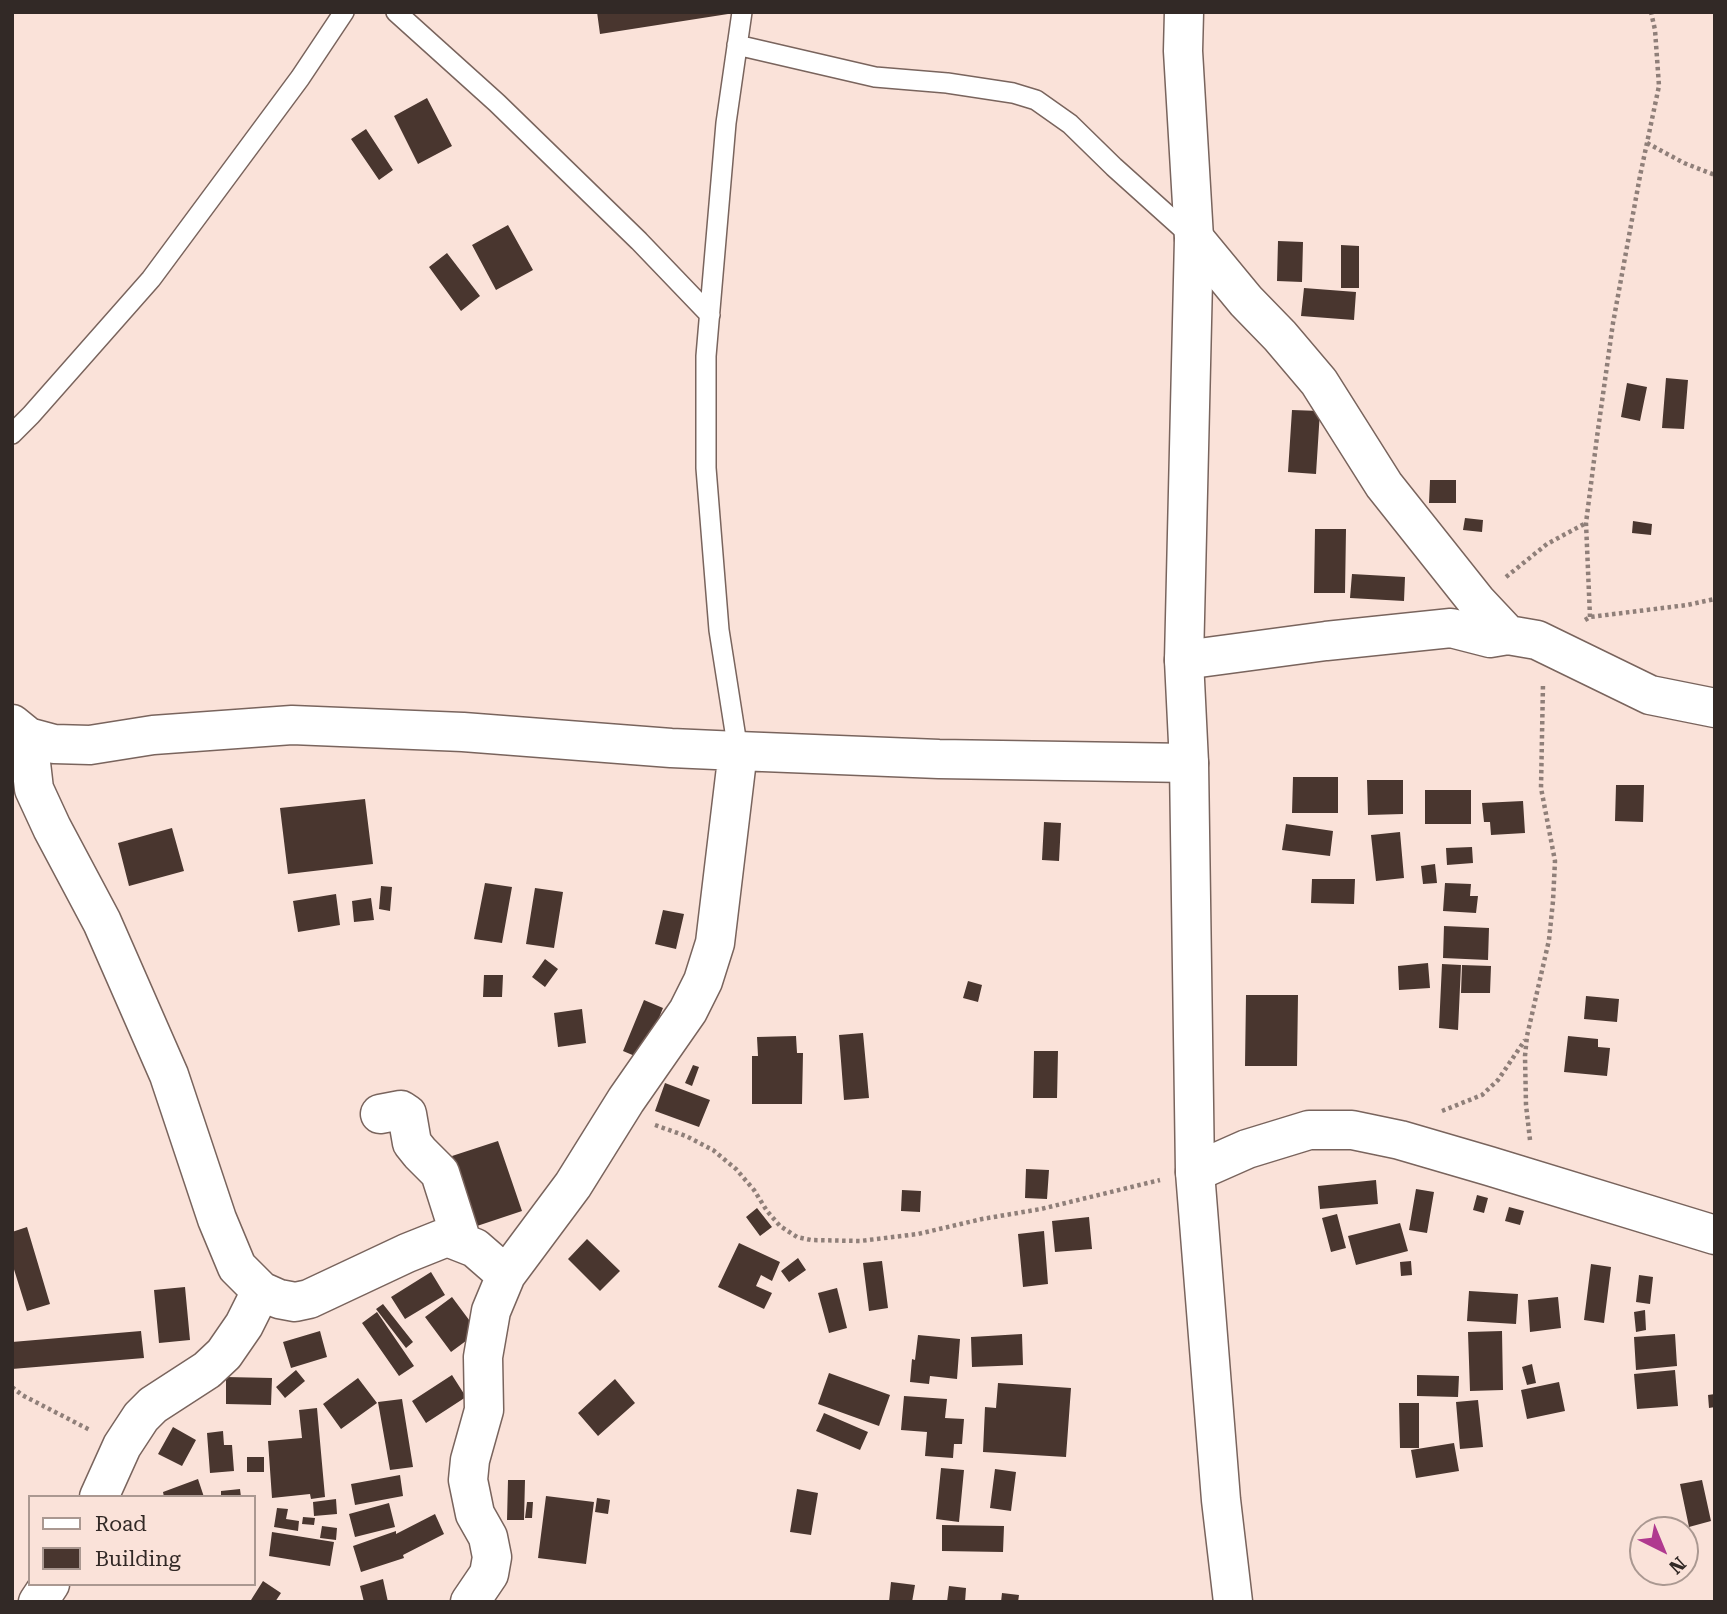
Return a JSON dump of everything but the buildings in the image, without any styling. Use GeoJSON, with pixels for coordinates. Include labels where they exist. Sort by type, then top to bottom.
{"type":"FeatureCollection","features":[{"type":"Feature","properties":{"kind":"street"},"geometry":{"type":"LineString","coordinates":[[1184,12],[1183,51],[1194,238],[1184,660],[1189,763],[1195,1172],[1221,1500],[1233,1602]]}},
{"type":"Feature","properties":{"kind":"street"},"geometry":{"type":"LineString","coordinates":[[1194,238],[1319,382],[1384,485],[1477,602],[1523,638],[1650,695],[1715,708]]}},
{"type":"Feature","properties":{"kind":"street"},"geometry":{"type":"LineString","coordinates":[[1184,660],[1451,628],[1490,638],[1523,638]]}},
{"type":"Feature","properties":{"kind":"street"},"geometry":{"type":"LineString","coordinates":[[20,731],[54,744],[90,745],[153,735],[292,725],[463,732],[671,748],[939,760],[1189,763]]}},
{"type":"Feature","properties":{"kind":"street"},"geometry":{"type":"LineString","coordinates":[[20,731],[34,789],[102,922],[169,1075],[217,1219],[237,1267],[261,1291],[295,1302],[309,1299],[447,1237],[475,1248],[506,1275]]}},
{"type":"Feature","properties":{"kind":"street"},"geometry":{"type":"LineString","coordinates":[[470,1602],[489,1574],[492,1557],[488,1537],[475,1514],[468,1480],[470,1460],[484,1410],[483,1357],[491,1311],[506,1275],[573,1185],[616,1116],[688,1011],[703,981],[715,943],[738,751]]}},
{"type":"Feature","properties":{"kind":"street"},"geometry":{"type":"LineString","coordinates":[[380,1114],[401,1110],[407,1114],[412,1143],[440,1173],[462,1242]]}},
{"type":"Feature","properties":{"kind":"street"},"geometry":{"type":"LineString","coordinates":[[1195,1172],[1247,1149],[1309,1130],[1352,1130],[1390,1138],[1546,1183],[1715,1235]]}},
{"type":"Feature","properties":{"kind":"street"},"geometry":{"type":"LineString","coordinates":[[100,1495],[122,1446],[141,1417],[153,1405],[207,1370],[224,1354],[244,1325],[261,1291]]}},
{"type":"Feature","properties":{"kind":"street"},"geometry":{"type":"LineString","coordinates":[[38,1602],[49,1586]]}},
{"type":"Feature","properties":{"kind":"lane"},"geometry":{"type":"LineString","coordinates":[[12,434],[151,279],[300,78],[344,12]]}},
{"type":"Feature","properties":{"kind":"lane"},"geometry":{"type":"LineString","coordinates":[[396,12],[497,103],[639,241],[710,315]]}},
{"type":"Feature","properties":{"kind":"lane"},"geometry":{"type":"LineString","coordinates":[[738,751],[719,630],[706,468],[706,356],[726,123],[742,12]]}},
{"type":"Feature","properties":{"kind":"lane"},"geometry":{"type":"LineString","coordinates":[[737,45],[874,77],[947,82],[1013,93],[1036,100],[1070,124],[1194,238]]}},
{"type":"Feature","properties":{"kind":"path"},"geometry":{"type":"LineString","coordinates":[[1590,617],[1586,523],[1613,323],[1659,86],[1651,12]]}},
{"type":"Feature","properties":{"kind":"path"},"geometry":{"type":"LineString","coordinates":[[1647,143],[1684,163],[1715,175]]}},
{"type":"Feature","properties":{"kind":"path"},"geometry":{"type":"LineString","coordinates":[[1477,602],[1547,544],[1586,523]]}},
{"type":"Feature","properties":{"kind":"path"},"geometry":{"type":"LineString","coordinates":[[1546,1183],[1530,1145],[1525,1056],[1549,940],[1555,861],[1542,788],[1543,668],[1523,638],[1590,617],[1715,599]]}},
{"type":"Feature","properties":{"kind":"path"},"geometry":{"type":"LineString","coordinates":[[1390,1138],[1417,1121],[1482,1095],[1498,1080],[1528,1036]]}},
{"type":"Feature","properties":{"kind":"path"},"geometry":{"type":"LineString","coordinates":[[616,1116],[660,1126],[713,1150],[754,1189],[780,1226],[797,1237],[811,1240],[860,1241],[918,1234],[1041,1209],[1195,1172]]}},
{"type":"Feature","properties":{"kind":"path"},"geometry":{"type":"LineString","coordinates":[[12,1387],[72,1422],[122,1446]]}}]}
